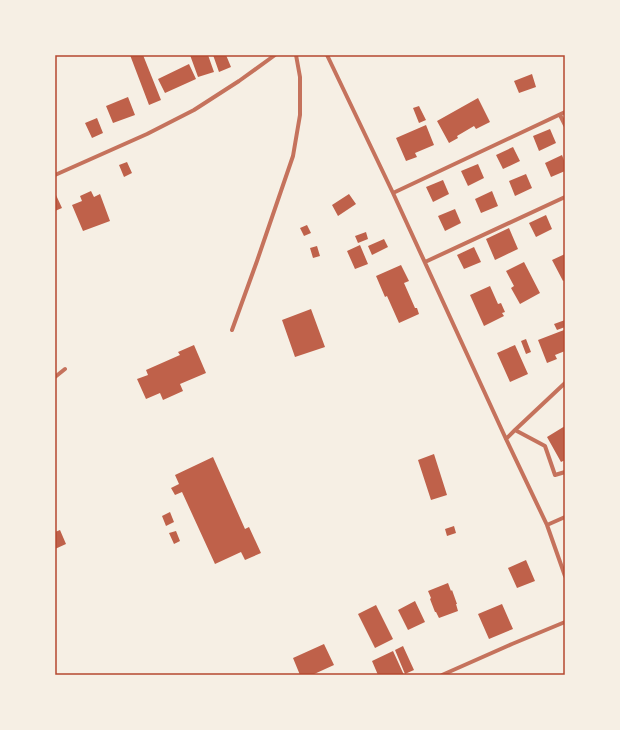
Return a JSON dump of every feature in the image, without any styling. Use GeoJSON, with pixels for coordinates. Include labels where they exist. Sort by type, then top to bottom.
{"type":"FeatureCollection","features":[{"type":"Feature","properties":{"kind":"street"},"geometry":{"type":"LineString","coordinates":[[55,175],[148,134],[194,110],[239,81],[275,55]]}},
{"type":"Feature","properties":{"kind":"street"},"geometry":{"type":"LineString","coordinates":[[232,330],[293,156],[300,115],[300,77],[296,55]]}},
{"type":"Feature","properties":{"kind":"street"},"geometry":{"type":"LineString","coordinates":[[327,55],[393,193],[547,525],[565,576]]}},
{"type":"Feature","properties":{"kind":"street"},"geometry":{"type":"LineString","coordinates":[[393,193],[565,112]]}},
{"type":"Feature","properties":{"kind":"street"},"geometry":{"type":"LineString","coordinates":[[560,115],[565,125]]}},
{"type":"Feature","properties":{"kind":"street"},"geometry":{"type":"LineString","coordinates":[[425,262],[565,197]]}},
{"type":"Feature","properties":{"kind":"street"},"geometry":{"type":"LineString","coordinates":[[55,376],[65,369]]}},
{"type":"Feature","properties":{"kind":"street"},"geometry":{"type":"LineString","coordinates":[[506,439],[565,383]]}},
{"type":"Feature","properties":{"kind":"street"},"geometry":{"type":"LineString","coordinates":[[514,430],[545,446],[555,474],[565,472]]}},
{"type":"Feature","properties":{"kind":"street"},"geometry":{"type":"LineString","coordinates":[[547,525],[565,517]]}},
{"type":"Feature","properties":{"kind":"street"},"geometry":{"type":"LineString","coordinates":[[442,675],[565,622]]}},
{"type":"Feature","properties":{"kind":"building"},"geometry":{"type":"Polygon","coordinates":[[[130,55],[143,55],[161,100],[149,105],[130,55]]]}},
{"type":"Feature","properties":{"kind":"building"},"geometry":{"type":"Polygon","coordinates":[[[190,55],[208,55],[214,72],[198,77],[190,55]]]}},
{"type":"Feature","properties":{"kind":"building"},"geometry":{"type":"Polygon","coordinates":[[[213,55],[226,55],[231,67],[219,72],[213,55]]]}},
{"type":"Feature","properties":{"kind":"building"},"geometry":{"type":"Polygon","coordinates":[[[189,64],[196,79],[165,93],[158,79],[189,64]]]}},
{"type":"Feature","properties":{"kind":"building"},"geometry":{"type":"Polygon","coordinates":[[[532,74],[536,87],[519,93],[514,81],[532,74]]]}},
{"type":"Feature","properties":{"kind":"building"},"geometry":{"type":"Polygon","coordinates":[[[128,97],[135,115],[113,123],[106,106],[128,97]]]}},
{"type":"Feature","properties":{"kind":"building"},"geometry":{"type":"Polygon","coordinates":[[[478,98],[490,122],[476,129],[474,126],[457,136],[458,138],[449,143],[437,121],[478,98]]]}},
{"type":"Feature","properties":{"kind":"building"},"geometry":{"type":"Polygon","coordinates":[[[419,106],[426,120],[419,123],[413,108],[419,106]]]}},
{"type":"Feature","properties":{"kind":"building"},"geometry":{"type":"Polygon","coordinates":[[[97,118],[103,133],[92,138],[85,123],[97,118]]]}},
{"type":"Feature","properties":{"kind":"building"},"geometry":{"type":"Polygon","coordinates":[[[426,125],[434,145],[415,153],[417,157],[406,161],[396,138],[426,125]]]}},
{"type":"Feature","properties":{"kind":"building"},"geometry":{"type":"Polygon","coordinates":[[[550,129],[556,143],[539,151],[533,136],[550,129]]]}},
{"type":"Feature","properties":{"kind":"building"},"geometry":{"type":"Polygon","coordinates":[[[513,147],[520,161],[503,169],[496,155],[513,147]]]}},
{"type":"Feature","properties":{"kind":"building"},"geometry":{"type":"Polygon","coordinates":[[[562,155],[565,163],[565,171],[551,177],[545,163],[562,155]]]}},
{"type":"Feature","properties":{"kind":"building"},"geometry":{"type":"Polygon","coordinates":[[[127,162],[132,173],[124,177],[119,165],[127,162]]]}},
{"type":"Feature","properties":{"kind":"building"},"geometry":{"type":"Polygon","coordinates":[[[478,164],[484,178],[468,186],[461,171],[478,164]]]}},
{"type":"Feature","properties":{"kind":"building"},"geometry":{"type":"Polygon","coordinates":[[[526,174],[532,188],[515,196],[509,181],[526,174]]]}},
{"type":"Feature","properties":{"kind":"building"},"geometry":{"type":"Polygon","coordinates":[[[443,180],[449,194],[433,202],[426,187],[443,180]]]}},
{"type":"Feature","properties":{"kind":"building"},"geometry":{"type":"Polygon","coordinates":[[[91,191],[94,197],[100,194],[110,221],[83,231],[72,205],[82,201],[80,196],[91,191]]]}},
{"type":"Feature","properties":{"kind":"building"},"geometry":{"type":"Polygon","coordinates":[[[492,191],[498,206],[481,213],[475,199],[492,191]]]}},
{"type":"Feature","properties":{"kind":"building"},"geometry":{"type":"Polygon","coordinates":[[[349,194],[356,204],[338,216],[332,205],[349,194]]]}},
{"type":"Feature","properties":{"kind":"building"},"geometry":{"type":"Polygon","coordinates":[[[56,195],[62,208],[55,211],[55,196],[56,195]]]}},
{"type":"Feature","properties":{"kind":"building"},"geometry":{"type":"Polygon","coordinates":[[[455,209],[461,223],[445,231],[438,216],[455,209]]]}},
{"type":"Feature","properties":{"kind":"building"},"geometry":{"type":"Polygon","coordinates":[[[546,215],[552,229],[536,237],[529,223],[546,215]]]}},
{"type":"Feature","properties":{"kind":"building"},"geometry":{"type":"Polygon","coordinates":[[[307,225],[311,233],[304,236],[300,228],[307,225]]]}},
{"type":"Feature","properties":{"kind":"building"},"geometry":{"type":"Polygon","coordinates":[[[509,228],[518,249],[495,260],[486,239],[509,228]]]}},
{"type":"Feature","properties":{"kind":"building"},"geometry":{"type":"Polygon","coordinates":[[[366,232],[368,239],[358,243],[355,236],[366,232]]]}},
{"type":"Feature","properties":{"kind":"building"},"geometry":{"type":"Polygon","coordinates":[[[384,239],[388,247],[372,255],[368,246],[384,239]]]}},
{"type":"Feature","properties":{"kind":"building"},"geometry":{"type":"Polygon","coordinates":[[[360,245],[368,264],[355,269],[347,251],[360,245]]]}},
{"type":"Feature","properties":{"kind":"building"},"geometry":{"type":"Polygon","coordinates":[[[317,246],[320,256],[313,258],[310,248],[317,246]]]}},
{"type":"Feature","properties":{"kind":"building"},"geometry":{"type":"Polygon","coordinates":[[[474,247],[481,262],[464,269],[457,255],[474,247]]]}},
{"type":"Feature","properties":{"kind":"building"},"geometry":{"type":"Polygon","coordinates":[[[565,254],[565,280],[563,281],[552,260],[565,254]]]}},
{"type":"Feature","properties":{"kind":"building"},"geometry":{"type":"Polygon","coordinates":[[[524,262],[540,293],[520,304],[511,288],[514,286],[506,271],[524,262]]]}},
{"type":"Feature","properties":{"kind":"building"},"geometry":{"type":"Polygon","coordinates":[[[401,265],[409,281],[404,283],[419,314],[399,323],[376,276],[401,265]]]}},
{"type":"Feature","properties":{"kind":"building"},"geometry":{"type":"Polygon","coordinates":[[[490,286],[498,304],[501,303],[505,312],[502,313],[504,316],[484,326],[470,295],[490,286]]]}},
{"type":"Feature","properties":{"kind":"building"},"geometry":{"type":"Polygon","coordinates":[[[311,309],[325,347],[295,357],[282,320],[311,309]]]}},
{"type":"Feature","properties":{"kind":"building"},"geometry":{"type":"Polygon","coordinates":[[[565,320],[565,327],[557,330],[554,324],[565,320]]]}},
{"type":"Feature","properties":{"kind":"building"},"geometry":{"type":"Polygon","coordinates":[[[564,330],[565,351],[555,355],[557,359],[547,363],[538,340],[564,330]]]}},
{"type":"Feature","properties":{"kind":"building"},"geometry":{"type":"Polygon","coordinates":[[[526,339],[531,352],[526,354],[521,341],[526,339]]]}},
{"type":"Feature","properties":{"kind":"building"},"geometry":{"type":"Polygon","coordinates":[[[194,345],[206,373],[180,384],[183,391],[163,400],[160,393],[146,399],[137,379],[148,375],[146,370],[180,355],[178,352],[194,345]]]}},
{"type":"Feature","properties":{"kind":"building"},"geometry":{"type":"Polygon","coordinates":[[[515,345],[528,374],[510,382],[497,353],[515,345]]]}},
{"type":"Feature","properties":{"kind":"building"},"geometry":{"type":"Polygon","coordinates":[[[565,426],[565,460],[561,462],[547,437],[565,426]]]}},
{"type":"Feature","properties":{"kind":"building"},"geometry":{"type":"Polygon","coordinates":[[[434,454],[447,495],[431,500],[418,460],[434,454]]]}},
{"type":"Feature","properties":{"kind":"building"},"geometry":{"type":"Polygon","coordinates":[[[213,457],[245,529],[249,527],[261,553],[245,560],[241,552],[215,564],[182,492],[175,495],[171,488],[179,484],[175,475],[213,457]]]}},
{"type":"Feature","properties":{"kind":"building"},"geometry":{"type":"Polygon","coordinates":[[[170,512],[174,522],[166,526],[162,516],[170,512]]]}},
{"type":"Feature","properties":{"kind":"building"},"geometry":{"type":"Polygon","coordinates":[[[454,526],[456,533],[447,536],[445,529],[454,526]]]}},
{"type":"Feature","properties":{"kind":"building"},"geometry":{"type":"Polygon","coordinates":[[[60,530],[66,544],[55,549],[55,532],[60,530]]]}},
{"type":"Feature","properties":{"kind":"building"},"geometry":{"type":"Polygon","coordinates":[[[176,531],[180,541],[174,544],[169,533],[176,531]]]}},
{"type":"Feature","properties":{"kind":"building"},"geometry":{"type":"Polygon","coordinates":[[[526,560],[535,581],[517,588],[508,568],[526,560]]]}},
{"type":"Feature","properties":{"kind":"building"},"geometry":{"type":"Polygon","coordinates":[[[448,583],[457,604],[458,611],[439,618],[435,612],[428,591],[448,583]]]}},
{"type":"Feature","properties":{"kind":"building"},"geometry":{"type":"Polygon","coordinates":[[[415,601],[425,622],[408,630],[398,610],[415,601]]]}},
{"type":"Feature","properties":{"kind":"building"},"geometry":{"type":"Polygon","coordinates":[[[502,604],[513,629],[489,639],[478,614],[502,604]]]}},
{"type":"Feature","properties":{"kind":"building"},"geometry":{"type":"Polygon","coordinates":[[[376,605],[393,639],[375,648],[358,614],[376,605]]]}},
{"type":"Feature","properties":{"kind":"building"},"geometry":{"type":"Polygon","coordinates":[[[324,644],[334,665],[312,675],[300,675],[293,658],[324,644]]]}},
{"type":"Feature","properties":{"kind":"building"},"geometry":{"type":"Polygon","coordinates":[[[403,646],[414,670],[405,674],[395,650],[403,646]]]}},
{"type":"Feature","properties":{"kind":"building"},"geometry":{"type":"Polygon","coordinates":[[[393,651],[404,675],[378,675],[372,661],[393,651]]]}}]}
